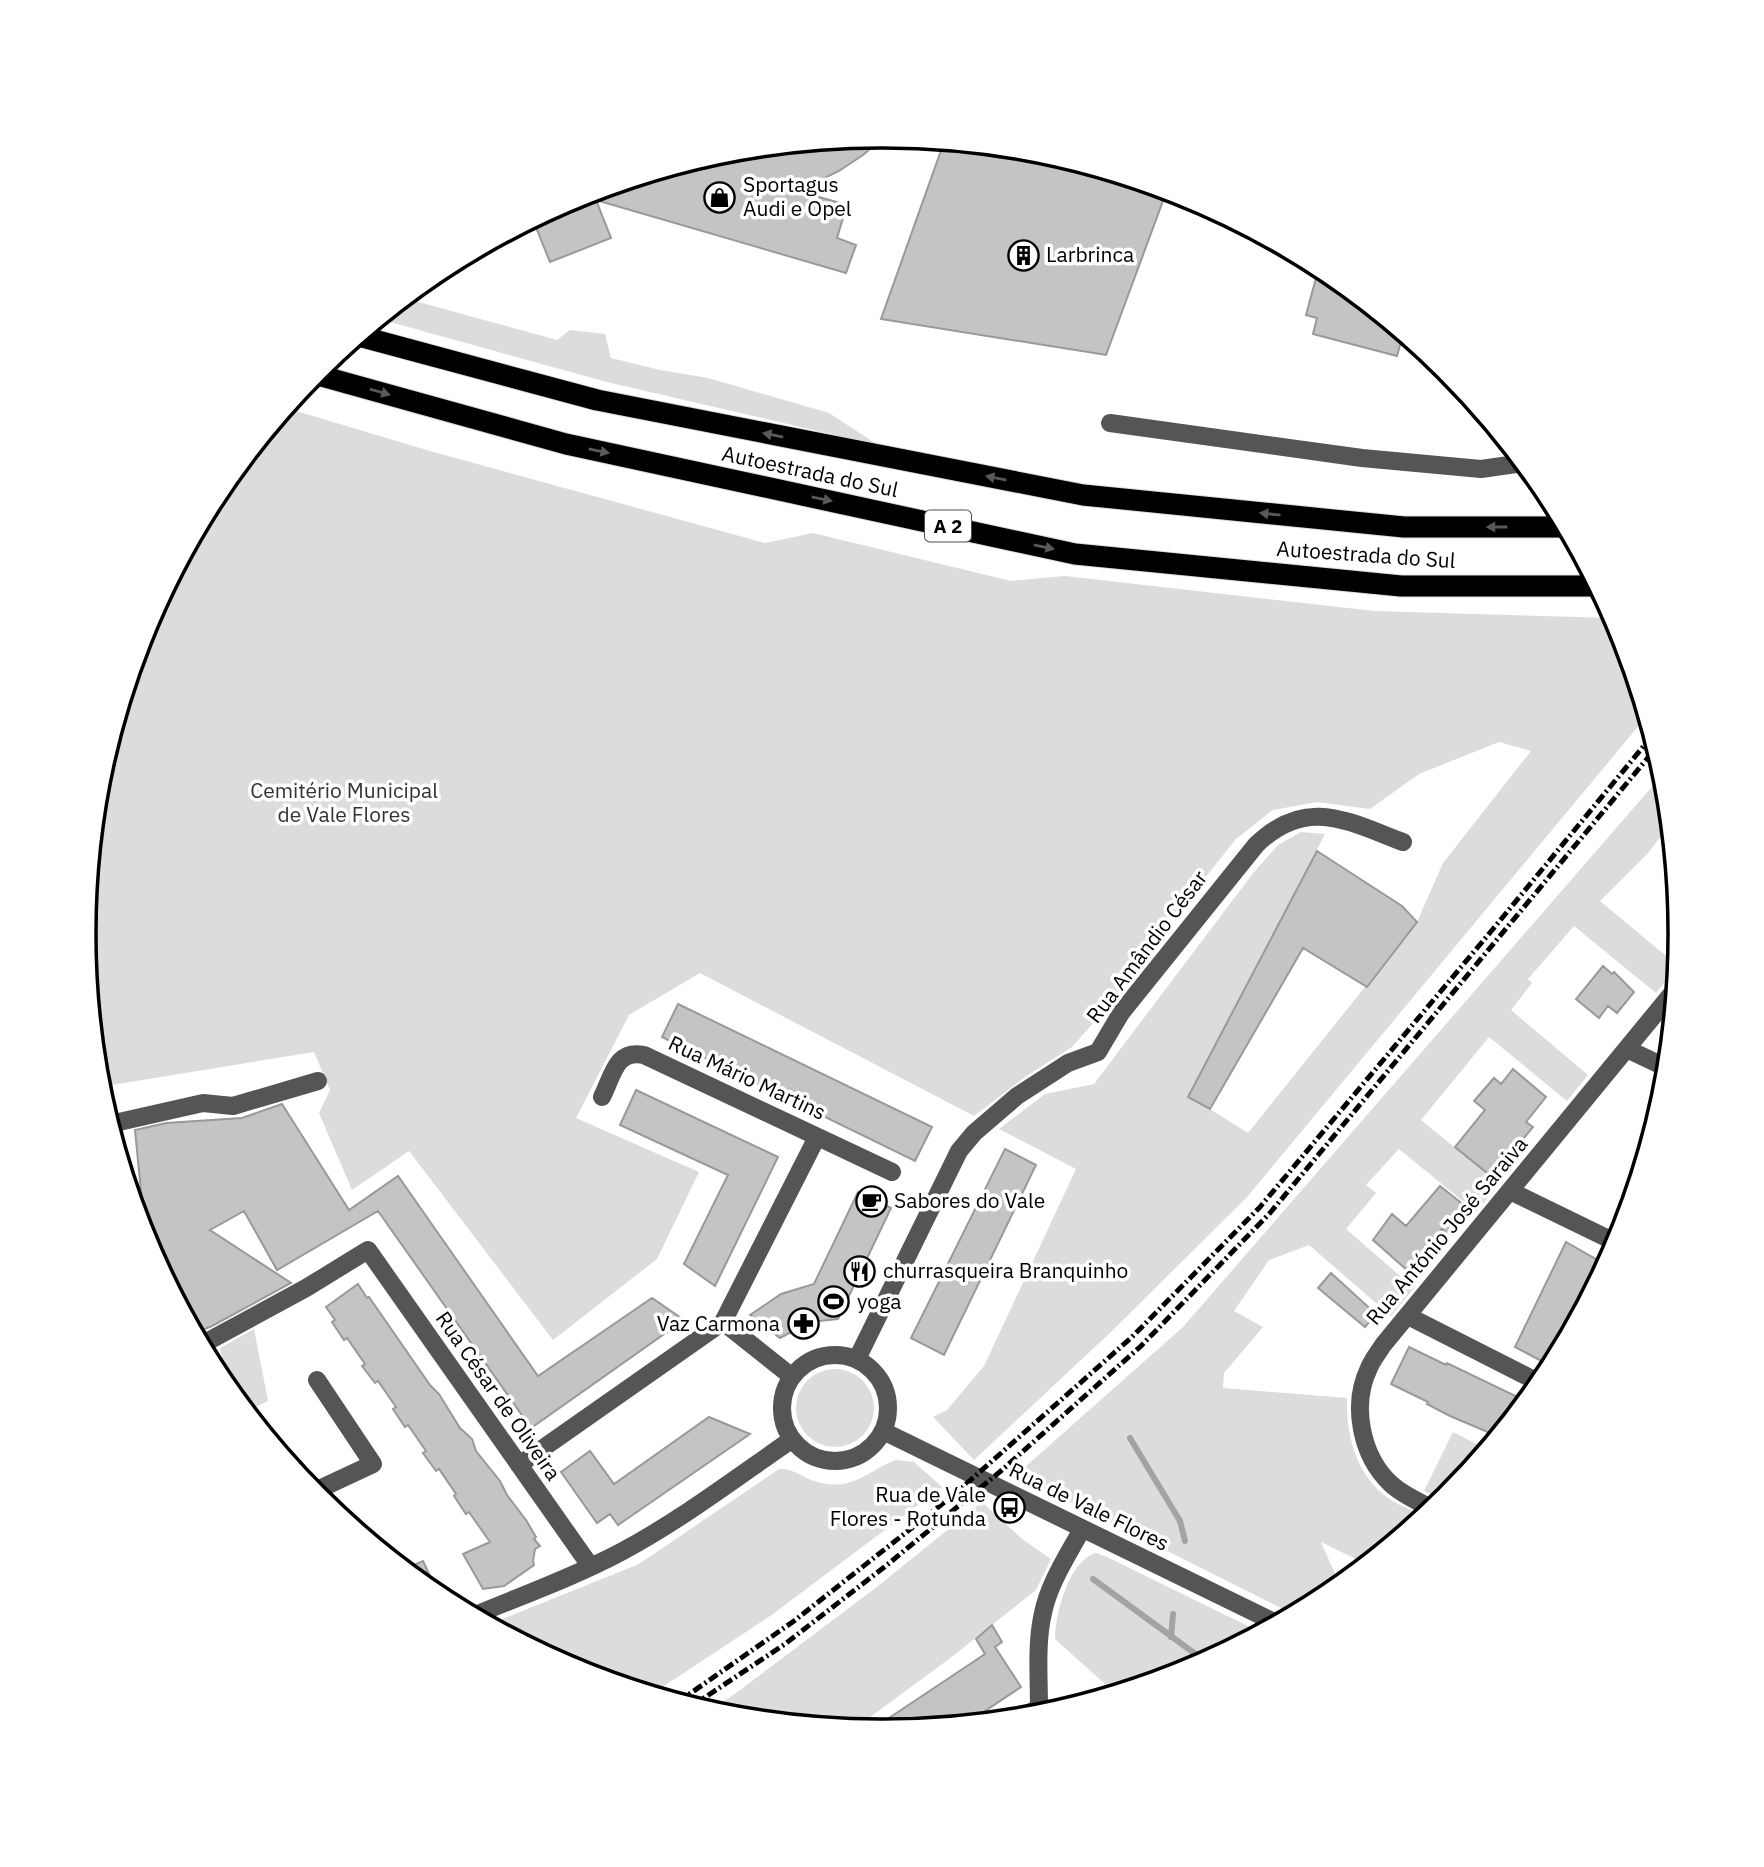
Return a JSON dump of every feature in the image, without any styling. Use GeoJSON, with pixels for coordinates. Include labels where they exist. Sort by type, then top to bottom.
{"type":"FeatureCollection","features":[{"type":"Feature","properties":{"kind":"highway","name":"Autoestrada do Sul"},"geometry":{"type":"LineString","coordinates":[[370,338],[597,400],[1083,495],[1404,527],[1553,527]]}},
{"type":"Feature","properties":{"kind":"highway","name":"Autoestrada do Sul"},"geometry":{"type":"LineString","coordinates":[[327,377],[566,444],[1075,554],[1401,586],[1587,586]]}},
{"type":"Feature","properties":{"kind":"street"},"geometry":{"type":"LineString","coordinates":[[1110,423],[1363,458],[1481,469],[1512,465]]}},
{"type":"Feature","properties":{"kind":"street","name":"Rua Amândio César"},"geometry":{"type":"LineString","coordinates":[[857,1359],[959,1151],[974,1133],[1026,1090],[1069,1063],[1098,1052],[1121,1013],[1256,845],[1287,821],[1318,816],[1352,823],[1403,842]]}},
{"type":"Feature","properties":{"kind":"street","name":"Rua António José Saraiva"},"geometry":{"type":"LineString","coordinates":[[1423,1503],[1391,1484],[1376,1466],[1360,1425],[1360,1398],[1368,1369],[1383,1345],[1664,1003]]}},
{"type":"Feature","properties":{"kind":"street"},"geometry":{"type":"LineString","coordinates":[[1627,1049],[1657,1063]]}},
{"type":"Feature","properties":{"kind":"street","name":"Rua Mário Martins"},"geometry":{"type":"LineString","coordinates":[[602,1097],[622,1057],[632,1052],[644,1055],[892,1172]]}},
{"type":"Feature","properties":{"kind":"street"},"geometry":{"type":"LineString","coordinates":[[119,1122],[203,1103],[233,1106],[318,1081]]}},
{"type":"Feature","properties":{"kind":"street"},"geometry":{"type":"LineString","coordinates":[[519,1465],[723,1322],[817,1137]]}},
{"type":"Feature","properties":{"kind":"street"},"geometry":{"type":"LineString","coordinates":[[1510,1191],[1606,1238]]}},
{"type":"Feature","properties":{"kind":"street","name":"Rua César de Oliveira"},"geometry":{"type":"LineString","coordinates":[[210,1340],[306,1288],[368,1250],[591,1567]]}},
{"type":"Feature","properties":{"kind":"street"},"geometry":{"type":"LineString","coordinates":[[1408,1316],[1530,1378]]}},
{"type":"Feature","properties":{"kind":"street"},"geometry":{"type":"LineString","coordinates":[[723,1322],[791,1376]]}},
{"type":"Feature","properties":{"kind":"street"},"geometry":{"type":"LineString","coordinates":[[845,1355],[857,1359],[876,1375],[887,1398],[888,1415],[883,1431],[865,1452],[839,1461],[813,1457],[791,1440],[782,1419],[782,1397],[791,1376],[809,1360],[821,1356],[845,1355]]}},
{"type":"Feature","properties":{"kind":"street"},"geometry":{"type":"LineString","coordinates":[[317,1380],[373,1464],[325,1487]]}},
{"type":"Feature","properties":{"kind":"street","name":"Rua de Vale Flores"},"geometry":{"type":"LineString","coordinates":[[883,1431],[1267,1618]]}},
{"type":"Feature","properties":{"kind":"street"},"geometry":{"type":"LineString","coordinates":[[484,1611],[591,1567],[651,1535],[791,1440]]}},
{"type":"Feature","properties":{"kind":"street"},"geometry":{"type":"LineString","coordinates":[[1042,1702],[1040,1641],[1043,1612],[1049,1594],[1082,1529]]}},
{"type":"Feature","properties":{"kind":"green space"},"geometry":{"type":"Polygon","coordinates":[[[416,301],[557,340],[570,330],[605,334],[611,358],[708,378],[829,413],[878,445],[607,382],[390,322],[416,301]]]}},
{"type":"Feature","properties":{"kind":"green space","name":"Cemitério Municipal de Vale Flores"},"geometry":{"type":"Polygon","coordinates":[[[295,411],[430,451],[765,543],[813,533],[1011,581],[1065,576],[1374,611],[1601,618],[1626,681],[1639,725],[1247,1197],[1113,1330],[974,1460],[933,1417],[947,1410],[984,1366],[1076,1169],[999,1129],[1045,1094],[1094,1084],[1254,872],[1278,845],[1301,832],[1325,834],[1189,1096],[1248,1133],[1417,922],[1443,863],[1531,751],[1499,742],[1419,774],[1370,809],[1317,802],[1273,810],[1236,839],[1177,913],[1119,994],[1072,1047],[1025,1077],[974,1116],[700,973],[629,1015],[576,1118],[699,1172],[657,1259],[553,1340],[409,1151],[352,1190],[319,1113],[330,1090],[314,1052],[111,1085],[98,985],[96,934],[98,882],[111,780],[138,681],[156,633],[177,586],[229,497],[295,411]]]}},
{"type":"Feature","properties":{"kind":"green space"},"geometry":{"type":"Polygon","coordinates":[[[1654,785],[1661,835],[1649,852],[1600,901],[1667,957],[1666,980],[1656,993],[1574,926],[1528,979],[1532,983],[1511,1010],[1588,1075],[1567,1101],[1489,1037],[1421,1120],[1499,1184],[1476,1212],[1399,1149],[1366,1185],[1376,1193],[1346,1229],[1414,1288],[1391,1316],[1309,1245],[1269,1260],[1234,1311],[1263,1327],[1224,1373],[1223,1388],[1347,1398],[1351,1440],[1368,1478],[1388,1498],[1413,1512],[1357,1559],[1321,1542],[1336,1575],[1283,1609],[1016,1475],[1183,1327],[1654,785]]]}},
{"type":"Feature","properties":{"kind":"green space"},"geometry":{"type":"Polygon","coordinates":[[[254,1329],[268,1401],[255,1407],[222,1359],[220,1348],[254,1329]]]}},
{"type":"Feature","properties":{"kind":"green space"},"geometry":{"type":"Polygon","coordinates":[[[835,1369],[850,1372],[867,1386],[874,1408],[871,1423],[857,1440],[835,1447],[820,1444],[803,1430],[796,1408],[799,1393],[813,1376],[835,1369]]]}},
{"type":"Feature","properties":{"kind":"green space"},"geometry":{"type":"Polygon","coordinates":[[[1453,1432],[1478,1445],[1432,1495],[1424,1491],[1453,1432]]]}},
{"type":"Feature","properties":{"kind":"green space"},"geometry":{"type":"Polygon","coordinates":[[[896,1460],[914,1462],[942,1487],[773,1614],[662,1687],[629,1678],[581,1659],[500,1620],[639,1564],[779,1469],[793,1471],[814,1481],[838,1484],[858,1480],[896,1460]]]}},
{"type":"Feature","properties":{"kind":"green space"},"geometry":{"type":"Polygon","coordinates":[[[982,1502],[1022,1539],[1051,1559],[1036,1590],[868,1719],[779,1713],[722,1702],[732,1696],[878,1586],[982,1502]]]}},
{"type":"Feature","properties":{"kind":"green space"},"geometry":{"type":"Polygon","coordinates":[[[1096,1553],[1107,1557],[1250,1627],[1183,1659],[1107,1686],[1055,1639],[1065,1589],[1078,1566],[1096,1553]]]}},
{"type":"Feature","properties":{"kind":"building","name":"Sportagus Audi e Opel"},"geometry":{"type":"Polygon","coordinates":[[[871,148],[839,171],[798,191],[847,205],[837,238],[856,245],[846,273],[599,201],[629,189],[729,163],[779,154],[871,148]]]}},
{"type":"Feature","properties":{"kind":"building","name":"Larbrinca"},"geometry":{"type":"Polygon","coordinates":[[[941,150],[1035,163],[1135,189],[1163,200],[1106,355],[881,319],[941,150]]]}},
{"type":"Feature","properties":{"kind":"building","name":"Sportagus Audi e Opel"},"geometry":{"type":"Polygon","coordinates":[[[597,202],[611,238],[550,262],[536,228],[597,202]]]}},
{"type":"Feature","properties":{"kind":"building"},"geometry":{"type":"Polygon","coordinates":[[[1316,278],[1400,343],[1397,356],[1313,334],[1317,318],[1306,315],[1316,278]]]}},
{"type":"Feature","properties":{"kind":"building"},"geometry":{"type":"Polygon","coordinates":[[[1317,851],[1402,906],[1417,922],[1367,987],[1303,948],[1210,1109],[1188,1097],[1317,851]]]}},
{"type":"Feature","properties":{"kind":"building"},"geometry":{"type":"Polygon","coordinates":[[[1603,966],[1612,974],[1614,972],[1634,992],[1617,1013],[1608,1006],[1599,1018],[1576,999],[1603,966]]]}},
{"type":"Feature","properties":{"kind":"building"},"geometry":{"type":"Polygon","coordinates":[[[678,1004],[932,1127],[915,1161],[662,1037],[678,1004]]]}},
{"type":"Feature","properties":{"kind":"building"},"geometry":{"type":"Polygon","coordinates":[[[1513,1069],[1546,1097],[1526,1122],[1533,1127],[1492,1177],[1455,1147],[1485,1110],[1474,1101],[1494,1078],[1501,1084],[1513,1069]]]}},
{"type":"Feature","properties":{"kind":"building"},"geometry":{"type":"Polygon","coordinates":[[[636,1090],[778,1157],[715,1286],[684,1264],[728,1175],[620,1125],[636,1090]]]}},
{"type":"Feature","properties":{"kind":"building"},"geometry":{"type":"Polygon","coordinates":[[[282,1104],[349,1210],[398,1176],[538,1376],[652,1298],[684,1320],[531,1428],[378,1211],[277,1270],[244,1211],[210,1230],[291,1283],[204,1329],[177,1281],[141,1195],[135,1130],[166,1123],[242,1118],[282,1104]]]}},
{"type":"Feature","properties":{"kind":"building"},"geometry":{"type":"Polygon","coordinates":[[[1005,1149],[1036,1165],[944,1355],[911,1338],[1005,1149]]]}},
{"type":"Feature","properties":{"kind":"building"},"geometry":{"type":"Polygon","coordinates":[[[1440,1186],[1470,1210],[1449,1235],[1442,1229],[1408,1271],[1373,1240],[1392,1214],[1406,1226],[1440,1186]]]}},
{"type":"Feature","properties":{"kind":"building"},"geometry":{"type":"Polygon","coordinates":[[[858,1192],[891,1208],[838,1319],[810,1322],[780,1338],[750,1315],[781,1294],[814,1284],[858,1192]]]}},
{"type":"Feature","properties":{"kind":"building"},"geometry":{"type":"Polygon","coordinates":[[[1566,1242],[1597,1260],[1541,1361],[1515,1347],[1566,1242]]]}},
{"type":"Feature","properties":{"kind":"building"},"geometry":{"type":"Polygon","coordinates":[[[1331,1273],[1376,1314],[1365,1327],[1318,1288],[1331,1273]]]}},
{"type":"Feature","properties":{"kind":"building"},"geometry":{"type":"Polygon","coordinates":[[[358,1284],[439,1394],[460,1428],[472,1439],[476,1451],[500,1481],[536,1537],[534,1539],[540,1546],[535,1549],[534,1565],[504,1586],[483,1589],[463,1554],[490,1542],[469,1512],[466,1514],[439,1469],[436,1471],[408,1425],[405,1427],[393,1409],[396,1407],[378,1381],[375,1383],[347,1338],[344,1340],[332,1322],[335,1320],[326,1307],[358,1284]]]}},
{"type":"Feature","properties":{"kind":"building"},"geometry":{"type":"Polygon","coordinates":[[[1409,1347],[1516,1396],[1489,1432],[1450,1416],[1391,1384],[1409,1347]]]}},
{"type":"Feature","properties":{"kind":"building"},"geometry":{"type":"Polygon","coordinates":[[[709,1417],[750,1434],[618,1525],[610,1514],[597,1523],[561,1472],[590,1451],[614,1484],[709,1417]]]}},
{"type":"Feature","properties":{"kind":"building"},"geometry":{"type":"Polygon","coordinates":[[[423,1561],[430,1576],[415,1565],[423,1561]]]}},
{"type":"Feature","properties":{"kind":"building"},"geometry":{"type":"Polygon","coordinates":[[[992,1625],[1002,1642],[995,1647],[1021,1687],[981,1713],[888,1719],[985,1654],[976,1639],[992,1625]]]}},
{"type":"Feature","properties":{"kind":"waterway"},"geometry":{"type":"LineString","coordinates":[[1130,1438],[1180,1521],[1185,1541]]}},
{"type":"Feature","properties":{"kind":"waterway"},"geometry":{"type":"LineString","coordinates":[[1093,1579],[1195,1654]]}},
{"type":"Feature","properties":{"kind":"waterway"},"geometry":{"type":"LineString","coordinates":[[1171,1637],[1173,1614]]}},
{"type":"Feature","properties":{"kind":"railway"},"geometry":{"type":"LineString","coordinates":[[689,1694],[794,1621],[956,1493],[1132,1337],[1260,1207],[1645,745]]}},
{"type":"Feature","properties":{"kind":"railway"},"geometry":{"type":"LineString","coordinates":[[704,1698],[785,1644],[887,1565],[1002,1470],[1141,1346],[1270,1213],[1648,758]]}},
{"type":"Feature","properties":{"kind":"place","name":"Sportagus Audi e Opel"},"geometry":{"type":"Point","coordinates":[720,197]}},
{"type":"Feature","properties":{"kind":"place","name":"Larbrinca"},"geometry":{"type":"Point","coordinates":[1023,255]}},
{"type":"Feature","properties":{"kind":"place","name":"Sabores do Vale"},"geometry":{"type":"Point","coordinates":[871,1201]}},
{"type":"Feature","properties":{"kind":"place","name":"churrasqueira Branquinho"},"geometry":{"type":"Point","coordinates":[860,1271]}},
{"type":"Feature","properties":{"kind":"place","name":"yoga"},"geometry":{"type":"Point","coordinates":[834,1302]}},
{"type":"Feature","properties":{"kind":"place","name":"Vaz Carmona"},"geometry":{"type":"Point","coordinates":[803,1324]}},
{"type":"Feature","properties":{"kind":"place","name":"Rua de Vale Flores - Rotunda"},"geometry":{"type":"Point","coordinates":[1009,1507]}}]}
